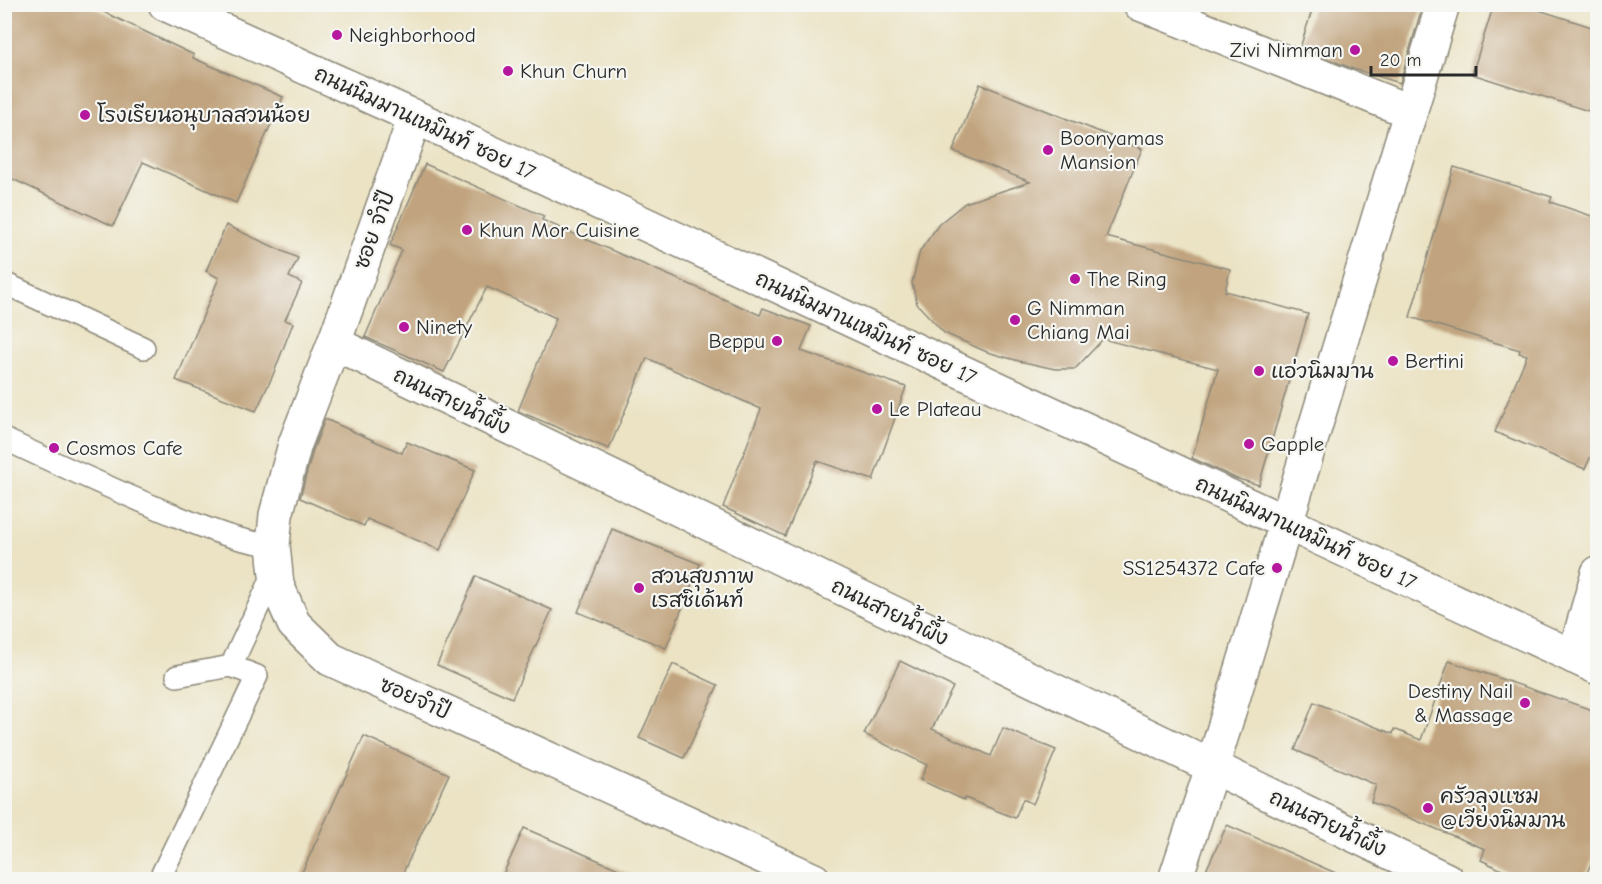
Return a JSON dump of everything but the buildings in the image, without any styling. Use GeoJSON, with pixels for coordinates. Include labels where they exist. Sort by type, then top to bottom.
{"type":"FeatureCollection","features":[{"type":"Feature","properties":{"kind":"street","name":"ถนนนิมมานเหมินท์ ซอย 17"},"geometry":{"type":"LineString","coordinates":[[165,4],[415,117],[1586,663]]}},
{"type":"Feature","properties":{"kind":"street"},"geometry":{"type":"LineString","coordinates":[[1140,4],[1411,112]]}},
{"type":"Feature","properties":{"kind":"street"},"geometry":{"type":"LineString","coordinates":[[1175,879],[1212,768],[1443,4]]}},
{"type":"Feature","properties":{"kind":"street","name":"ซอย จำปี"},"geometry":{"type":"LineString","coordinates":[[334,343],[415,117]]}},
{"type":"Feature","properties":{"kind":"street","name":"ซอยจำปี"},"geometry":{"type":"LineString","coordinates":[[334,343],[295,444],[276,515],[274,558],[277,585],[294,624],[330,659],[814,879]]}},
{"type":"Feature","properties":{"kind":"street","name":"ถนนสายน้ำผึ้ง"},"geometry":{"type":"LineString","coordinates":[[334,343],[1212,768],[1447,879]]}},
{"type":"Feature","properties":{"kind":"street"},"geometry":{"type":"LineString","coordinates":[[1586,663],[1598,573]]}},
{"type":"Feature","properties":{"kind":"lane"},"geometry":{"type":"LineString","coordinates":[[4,283],[144,348]]}},
{"type":"Feature","properties":{"kind":"lane"},"geometry":{"type":"LineString","coordinates":[[4,439],[140,501],[223,535],[247,542],[274,558],[231,666]]}},
{"type":"Feature","properties":{"kind":"lane"},"geometry":{"type":"LineString","coordinates":[[159,879],[257,676],[231,666],[177,676]]}},
{"type":"Feature","properties":{"kind":"place","name":"Neighborhood"},"geometry":{"type":"Point","coordinates":[337,35]}},
{"type":"Feature","properties":{"kind":"place","name":"Zivi Nimman"},"geometry":{"type":"Point","coordinates":[1355,50]}},
{"type":"Feature","properties":{"kind":"place","name":"Khun Churn"},"geometry":{"type":"Point","coordinates":[508,71]}},
{"type":"Feature","properties":{"kind":"place","name":"โรงเรียนอนุบาลสวนน้อย"},"geometry":{"type":"Point","coordinates":[85,115]}},
{"type":"Feature","properties":{"kind":"place","name":"Boonyamas Mansion"},"geometry":{"type":"Point","coordinates":[1048,150]}},
{"type":"Feature","properties":{"kind":"place","name":"Khun Mor Cuisine"},"geometry":{"type":"Point","coordinates":[467,230]}},
{"type":"Feature","properties":{"kind":"place","name":"The Ring"},"geometry":{"type":"Point","coordinates":[1075,279]}},
{"type":"Feature","properties":{"kind":"place","name":"G Nimman Chiang Mai"},"geometry":{"type":"Point","coordinates":[1015,320]}},
{"type":"Feature","properties":{"kind":"place","name":"Ninety"},"geometry":{"type":"Point","coordinates":[404,327]}},
{"type":"Feature","properties":{"kind":"place","name":"Beppu"},"geometry":{"type":"Point","coordinates":[777,341]}},
{"type":"Feature","properties":{"kind":"place","name":"Bertini"},"geometry":{"type":"Point","coordinates":[1393,361]}},
{"type":"Feature","properties":{"kind":"place","name":"แอ่วนิมมาน"},"geometry":{"type":"Point","coordinates":[1259,371]}},
{"type":"Feature","properties":{"kind":"place","name":"Le Plateau"},"geometry":{"type":"Point","coordinates":[877,409]}},
{"type":"Feature","properties":{"kind":"place","name":"Gapple"},"geometry":{"type":"Point","coordinates":[1249,444]}},
{"type":"Feature","properties":{"kind":"place","name":"Cosmos Cafe"},"geometry":{"type":"Point","coordinates":[54,448]}},
{"type":"Feature","properties":{"kind":"place","name":"SS1254372 Cafe"},"geometry":{"type":"Point","coordinates":[1277,568]}},
{"type":"Feature","properties":{"kind":"place","name":"สวนสุขภาพ เรสซิเด้นท์"},"geometry":{"type":"Point","coordinates":[639,588]}},
{"type":"Feature","properties":{"kind":"place","name":"Destiny Nail & Massage"},"geometry":{"type":"Point","coordinates":[1525,703]}},
{"type":"Feature","properties":{"kind":"place","name":"ครัวลุงแซม @เวียงนิมมาน"},"geometry":{"type":"Point","coordinates":[1428,808]}}]}
